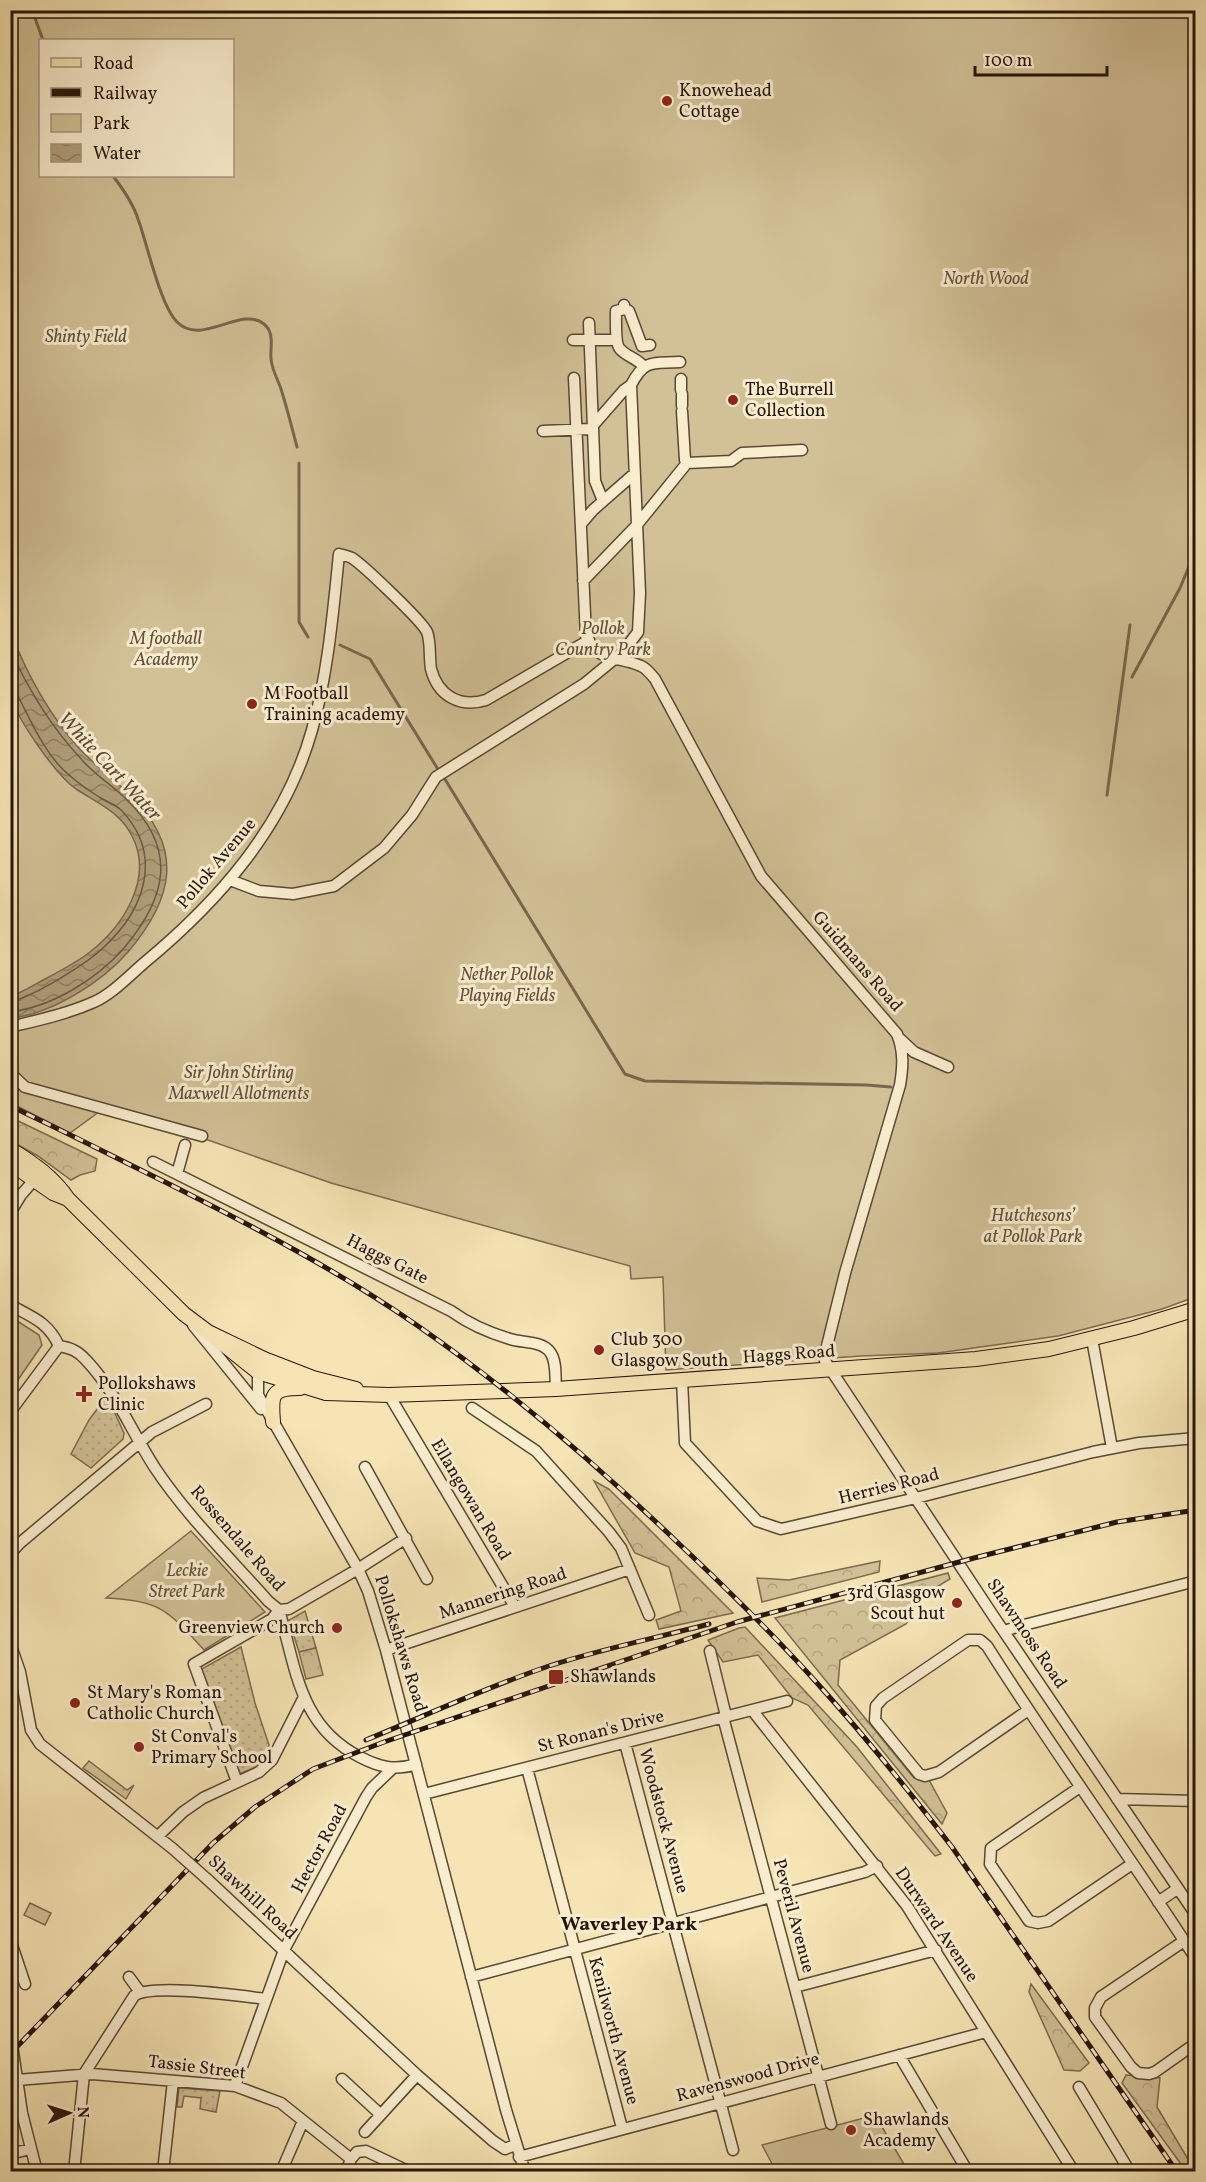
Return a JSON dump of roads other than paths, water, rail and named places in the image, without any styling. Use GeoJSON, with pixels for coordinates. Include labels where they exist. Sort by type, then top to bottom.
{"type":"FeatureCollection","features":[{"type":"Feature","properties":{"kind":"main road"},"geometry":{"type":"LineString","coordinates":[[10,1149],[49,1175],[68,1199],[184,1314],[261,1366]]}},
{"type":"Feature","properties":{"kind":"main road"},"geometry":{"type":"LineString","coordinates":[[10,1163],[53,1193],[68,1199]]}},
{"type":"Feature","properties":{"kind":"main road","name":"Haggs Road"},"geometry":{"type":"LineString","coordinates":[[261,1366],[305,1388],[340,1395],[556,1389],[831,1371],[1006,1356],[1092,1339],[1196,1309]]}},
{"type":"Feature","properties":{"kind":"main road","name":"Haggs Road"},"geometry":{"type":"LineString","coordinates":[[261,1366],[384,1395]]}},
{"type":"Feature","properties":{"kind":"main road"},"geometry":{"type":"LineString","coordinates":[[273,1422],[271,1399],[276,1392],[290,1388],[305,1388]]}},
{"type":"Feature","properties":{"kind":"street"},"geometry":{"type":"LineString","coordinates":[[644,367],[639,361],[619,349],[616,340],[616,311],[624,307],[629,311],[642,346],[650,345]]}},
{"type":"Feature","properties":{"kind":"street"},"geometry":{"type":"LineString","coordinates":[[589,323],[595,481],[603,501]]}},
{"type":"Feature","properties":{"kind":"street"},"geometry":{"type":"LineString","coordinates":[[573,340],[616,340]]}},
{"type":"Feature","properties":{"kind":"street"},"geometry":{"type":"LineString","coordinates":[[231,880],[259,891],[293,894],[334,886],[384,848],[412,815],[436,777],[584,684],[633,641],[640,621],[640,593],[632,385],[640,370],[647,364],[680,362]]}},
{"type":"Feature","properties":{"kind":"street"},"geometry":{"type":"LineString","coordinates":[[574,378],[585,632],[589,640]]}},
{"type":"Feature","properties":{"kind":"street"},"geometry":{"type":"LineString","coordinates":[[543,431],[590,429],[624,390],[632,385]]}},
{"type":"Feature","properties":{"kind":"street"},"geometry":{"type":"LineString","coordinates":[[682,396],[687,463]]}},
{"type":"Feature","properties":{"kind":"street"},"geometry":{"type":"LineString","coordinates":[[583,581],[636,525],[687,463],[731,461],[742,453],[802,450]]}},
{"type":"Feature","properties":{"kind":"street"},"geometry":{"type":"LineString","coordinates":[[581,524],[634,474]]}},
{"type":"Feature","properties":{"kind":"street","name":"Pollok Avenue"},"geometry":{"type":"LineString","coordinates":[[10,1027],[57,1016],[96,1001],[178,935],[231,880],[270,827],[293,780],[312,730],[332,632],[339,554],[351,558],[406,608],[427,632],[436,682],[441,691],[456,701],[468,703],[486,700],[589,640]]}},
{"type":"Feature","properties":{"kind":"street","name":"Guidmans Road"},"geometry":{"type":"LineString","coordinates":[[589,640],[596,651],[641,666],[655,679],[761,876],[897,1034],[901,1045],[903,1060],[900,1085],[845,1273],[825,1354],[825,1361],[831,1371]]}},
{"type":"Feature","properties":{"kind":"street"},"geometry":{"type":"LineString","coordinates":[[897,1034],[914,1052],[948,1067]]}},
{"type":"Feature","properties":{"kind":"street"},"geometry":{"type":"LineString","coordinates":[[10,1073],[25,1087],[202,1136]]}},
{"type":"Feature","properties":{"kind":"street"},"geometry":{"type":"LineString","coordinates":[[177,1174],[185,1145]]}},
{"type":"Feature","properties":{"kind":"street","name":"Haggs Gate"},"geometry":{"type":"LineString","coordinates":[[153,1162],[451,1311],[464,1321],[510,1339],[544,1347],[554,1360],[556,1389]]}},
{"type":"Feature","properties":{"kind":"street"},"geometry":{"type":"LineString","coordinates":[[10,1213],[21,1195],[35,1179]]}},
{"type":"Feature","properties":{"kind":"street"},"geometry":{"type":"LineString","coordinates":[[10,1305],[46,1325],[59,1346],[10,1412]]}},
{"type":"Feature","properties":{"kind":"street"},"geometry":{"type":"LineString","coordinates":[[184,1314],[244,1390],[273,1422]]}},
{"type":"Feature","properties":{"kind":"street"},"geometry":{"type":"LineString","coordinates":[[1092,1339],[1112,1448]]}},
{"type":"Feature","properties":{"kind":"street","name":"Rossendale Road"},"geometry":{"type":"LineString","coordinates":[[59,1346],[72,1348],[102,1378],[119,1402],[156,1469],[195,1519],[268,1601],[279,1610],[304,1697],[311,1713],[321,1726],[343,1747],[378,1766],[404,1768],[416,1764]]}},
{"type":"Feature","properties":{"kind":"street","name":"Pollokshaws Road"},"geometry":{"type":"LineString","coordinates":[[261,1366],[258,1395],[358,1569],[368,1591],[386,1650],[515,2145],[525,2172]]}},
{"type":"Feature","properties":{"kind":"street","name":"Shawmoss Road"},"geometry":{"type":"LineString","coordinates":[[831,1371],[1196,1915]]}},
{"type":"Feature","properties":{"kind":"street","name":"Herries Road"},"geometry":{"type":"LineString","coordinates":[[682,1380],[685,1443],[757,1521],[769,1526],[788,1528],[1112,1448],[1196,1438]]}},
{"type":"Feature","properties":{"kind":"street","name":"Ellangowan Road"},"geometry":{"type":"LineString","coordinates":[[384,1395],[398,1410],[515,1607]]}},
{"type":"Feature","properties":{"kind":"street"},"geometry":{"type":"LineString","coordinates":[[10,1554],[20,1543],[152,1432],[206,1404]]}},
{"type":"Feature","properties":{"kind":"street"},"geometry":{"type":"LineString","coordinates":[[472,1408],[536,1451],[615,1540],[621,1548],[649,1615]]}},
{"type":"Feature","properties":{"kind":"street"},"geometry":{"type":"LineString","coordinates":[[365,1467],[427,1579]]}},
{"type":"Feature","properties":{"kind":"street"},"geometry":{"type":"LineString","coordinates":[[237,1782],[194,1664],[272,1619],[279,1610],[288,1609],[358,1569],[406,1538]]}},
{"type":"Feature","properties":{"kind":"street","name":"Mannering Road"},"geometry":{"type":"LineString","coordinates":[[386,1650],[630,1569]]}},
{"type":"Feature","properties":{"kind":"street"},"geometry":{"type":"LineString","coordinates":[[1004,1632],[1196,1581]]}},
{"type":"Feature","properties":{"kind":"street"},"geometry":{"type":"LineString","coordinates":[[1028,1711],[939,1772],[925,1776],[919,1774],[875,1720],[876,1706],[883,1698],[968,1640],[980,1640],[987,1646],[1028,1711],[1056,1749],[1196,1959]]}},
{"type":"Feature","properties":{"kind":"street","name":"Shawhill Road"},"geometry":{"type":"LineString","coordinates":[[10,1643],[20,1672],[31,1730],[40,1744],[62,1764],[172,1848],[417,2075],[499,2146],[505,2149],[515,2145]]}},
{"type":"Feature","properties":{"kind":"street","name":"Peveril Avenue"},"geometry":{"type":"LineString","coordinates":[[710,1651],[770,1896],[831,2124]]}},
{"type":"Feature","properties":{"kind":"street"},"geometry":{"type":"LineString","coordinates":[[158,1836],[183,1812],[202,1798],[259,1772],[272,1760],[304,1697]]}},
{"type":"Feature","properties":{"kind":"street","name":"St Ronan's Drive"},"geometry":{"type":"LineString","coordinates":[[424,1794],[787,1701]]}},
{"type":"Feature","properties":{"kind":"street","name":"Durward Avenue"},"geometry":{"type":"LineString","coordinates":[[752,1710],[877,1866],[936,1950],[1074,2172]]}},
{"type":"Feature","properties":{"kind":"street"},"geometry":{"type":"LineString","coordinates":[[1056,1749],[1075,1737]]}},
{"type":"Feature","properties":{"kind":"street","name":"Woodstock Avenue"},"geometry":{"type":"LineString","coordinates":[[625,1743],[733,2150]]}},
{"type":"Feature","properties":{"kind":"street","name":"Hector Road"},"geometry":{"type":"LineString","coordinates":[[235,2086],[284,1950],[366,1797],[393,1768]]}},
{"type":"Feature","properties":{"kind":"street","name":"Kenilworth Avenue"},"geometry":{"type":"LineString","coordinates":[[527,1768],[622,2128]]}},
{"type":"Feature","properties":{"kind":"street"},"geometry":{"type":"LineString","coordinates":[[1080,1786],[993,1845],[990,1864],[1029,1921],[1038,1923],[1048,1922],[1132,1864]]}},
{"type":"Feature","properties":{"kind":"street"},"geometry":{"type":"LineString","coordinates":[[1117,1799],[1196,1801]]}},
{"type":"Feature","properties":{"kind":"street"},"geometry":{"type":"LineString","coordinates":[[471,1977],[865,1872],[877,1866]]}},
{"type":"Feature","properties":{"kind":"street"},"geometry":{"type":"LineString","coordinates":[[1158,1902],[1177,1889]]}},
{"type":"Feature","properties":{"kind":"street"},"geometry":{"type":"LineString","coordinates":[[10,1939],[25,1984]]}},
{"type":"Feature","properties":{"kind":"street"},"geometry":{"type":"LineString","coordinates":[[1184,1941],[1101,1997],[1095,2008],[1095,2017],[1131,2067],[1138,2073],[1155,2072],[1196,2043]]}},
{"type":"Feature","properties":{"kind":"street"},"geometry":{"type":"LineString","coordinates":[[795,1987],[936,1950]]}},
{"type":"Feature","properties":{"kind":"street"},"geometry":{"type":"LineString","coordinates":[[129,1977],[140,1992]]}},
{"type":"Feature","properties":{"kind":"street"},"geometry":{"type":"LineString","coordinates":[[74,2172],[84,2074],[130,1999],[140,1992],[161,1990],[266,1999]]}},
{"type":"Feature","properties":{"kind":"street"},"geometry":{"type":"LineString","coordinates":[[10,2031],[30,2149],[37,2172]]}},
{"type":"Feature","properties":{"kind":"street","name":"Ravenswood Drive"},"geometry":{"type":"LineString","coordinates":[[519,2157],[986,2032]]}},
{"type":"Feature","properties":{"kind":"street"},"geometry":{"type":"LineString","coordinates":[[898,2055],[968,2172]]}},
{"type":"Feature","properties":{"kind":"street","name":"Tassie Street"},"geometry":{"type":"LineString","coordinates":[[17,2080],[84,2074],[235,2086],[276,2101],[351,2159]]}},
{"type":"Feature","properties":{"kind":"street"},"geometry":{"type":"LineString","coordinates":[[365,2132],[417,2075]]}},
{"type":"Feature","properties":{"kind":"street"},"geometry":{"type":"LineString","coordinates":[[342,2079],[380,2114]]}},
{"type":"Feature","properties":{"kind":"street"},"geometry":{"type":"LineString","coordinates":[[163,2172],[174,2080]]}},
{"type":"Feature","properties":{"kind":"street"},"geometry":{"type":"LineString","coordinates":[[1078,2087],[1130,2172]]}},
{"type":"Feature","properties":{"kind":"street"},"geometry":{"type":"LineString","coordinates":[[281,2172],[303,2121]]}},
{"type":"Feature","properties":{"kind":"street"},"geometry":{"type":"LineString","coordinates":[[10,2154],[30,2149]]}},
{"type":"Feature","properties":{"kind":"street"},"geometry":{"type":"LineString","coordinates":[[346,2172],[351,2159],[357,2152],[366,2151],[410,2172]]}},
{"type":"Feature","properties":{"kind":"water"},"geometry":{"type":"Polygon","coordinates":[[[11,633],[39,693],[57,721],[84,754],[131,796],[148,816],[160,835],[166,855],[167,874],[155,913],[117,964],[90,985],[58,1004],[11,1018],[11,996],[80,959],[113,929],[131,901],[137,886],[139,870],[138,854],[133,838],[122,821],[109,809],[68,782],[27,730],[10,692],[11,633]]]}},
{"type":"Feature","properties":{"kind":"waterway"},"geometry":{"type":"LineString","coordinates":[[32,10],[43,39]]}},
{"type":"Feature","properties":{"kind":"waterway"},"geometry":{"type":"LineString","coordinates":[[114,177],[133,207],[165,302],[177,322],[187,328],[198,330],[244,319],[255,319],[264,324],[270,332],[271,359],[297,447]]}},
{"type":"Feature","properties":{"kind":"waterway"},"geometry":{"type":"LineString","coordinates":[[299,463],[299,622],[308,637]]}},
{"type":"Feature","properties":{"kind":"waterway"},"geometry":{"type":"LineString","coordinates":[[1132,677],[1180,588],[1196,550]]}},
{"type":"Feature","properties":{"kind":"waterway"},"geometry":{"type":"LineString","coordinates":[[1107,795],[1130,625]]}},
{"type":"Feature","properties":{"kind":"waterway"},"geometry":{"type":"LineString","coordinates":[[340,645],[370,659],[439,771]]}},
{"type":"Feature","properties":{"kind":"waterway"},"geometry":{"type":"LineString","coordinates":[[443,776],[625,1074],[645,1081],[891,1087]]}},
{"type":"Feature","properties":{"kind":"railway"},"geometry":{"type":"LineString","coordinates":[[10,1106],[233,1217],[296,1250],[358,1287],[418,1326],[486,1375],[614,1483],[712,1575],[800,1664],[886,1764],[952,1847],[1177,2172]]}},
{"type":"Feature","properties":{"kind":"railway"},"geometry":{"type":"LineString","coordinates":[[10,2054],[213,1843],[255,1807],[313,1769],[384,1742],[737,1622],[1117,1522],[1196,1510]]}},
{"type":"Feature","properties":{"kind":"railway"},"geometry":{"type":"LineString","coordinates":[[366,1740],[549,1666],[709,1624]]}},
{"type":"Feature","properties":{"kind":"place","name":"Knowehead Cottage"},"geometry":{"type":"Point","coordinates":[667,101]}},
{"type":"Feature","properties":{"kind":"place","name":"The Burrell Collection"},"geometry":{"type":"Point","coordinates":[733,400]}},
{"type":"Feature","properties":{"kind":"place","name":"M Football Training academy"},"geometry":{"type":"Point","coordinates":[252,704]}},
{"type":"Feature","properties":{"kind":"place","name":"Club 300 Glasgow South"},"geometry":{"type":"Point","coordinates":[599,1350]}},
{"type":"Feature","properties":{"kind":"place","name":"Pollokshaws Clinic"},"geometry":{"type":"Point","coordinates":[84,1394]}},
{"type":"Feature","properties":{"kind":"place","name":"3rd Glasgow Scout hut"},"geometry":{"type":"Point","coordinates":[957,1603]}},
{"type":"Feature","properties":{"kind":"place","name":"Greenview Church"},"geometry":{"type":"Point","coordinates":[337,1628]}},
{"type":"Feature","properties":{"kind":"place","name":"Shawlands"},"geometry":{"type":"Point","coordinates":[556,1677]}},
{"type":"Feature","properties":{"kind":"place","name":"St Mary's Roman Catholic Church"},"geometry":{"type":"Point","coordinates":[75,1703]}},
{"type":"Feature","properties":{"kind":"place","name":"St Conval's Primary School"},"geometry":{"type":"Point","coordinates":[139,1747]}},
{"type":"Feature","properties":{"kind":"place","name":"Shawlands Academy"},"geometry":{"type":"Point","coordinates":[851,2130]}},
{"type":"Feature","properties":{"kind":"district","name":"Waverley Park"},"geometry":{"type":"Point","coordinates":[629,1925]}},
{"type":"Feature","properties":{"kind":"park label","name":"North Wood"},"geometry":{"type":"Point","coordinates":[986,279]}},
{"type":"Feature","properties":{"kind":"park label","name":"Shinty Field"},"geometry":{"type":"Point","coordinates":[86,337]}},
{"type":"Feature","properties":{"kind":"park label","name":"Pollok Country Park"},"geometry":{"type":"Point","coordinates":[603,639]}},
{"type":"Feature","properties":{"kind":"park label","name":"M football Academy"},"geometry":{"type":"Point","coordinates":[166,649]}},
{"type":"Feature","properties":{"kind":"park label","name":"Nether Pollok Playing Fields"},"geometry":{"type":"Point","coordinates":[507,985]}},
{"type":"Feature","properties":{"kind":"park label","name":"Sir John Stirling Maxwell Allotments"},"geometry":{"type":"Point","coordinates":[239,1083]}},
{"type":"Feature","properties":{"kind":"park label","name":"Hutchesons’ at Pollok Park"},"geometry":{"type":"Point","coordinates":[1033,1226]}},
{"type":"Feature","properties":{"kind":"park label","name":"Leckie Street Park"},"geometry":{"type":"Point","coordinates":[187,1581]}},
{"type":"Feature","properties":{"kind":"water label","name":"White Cart Water"},"geometry":{"type":"Point","coordinates":[109,767]}}]}
